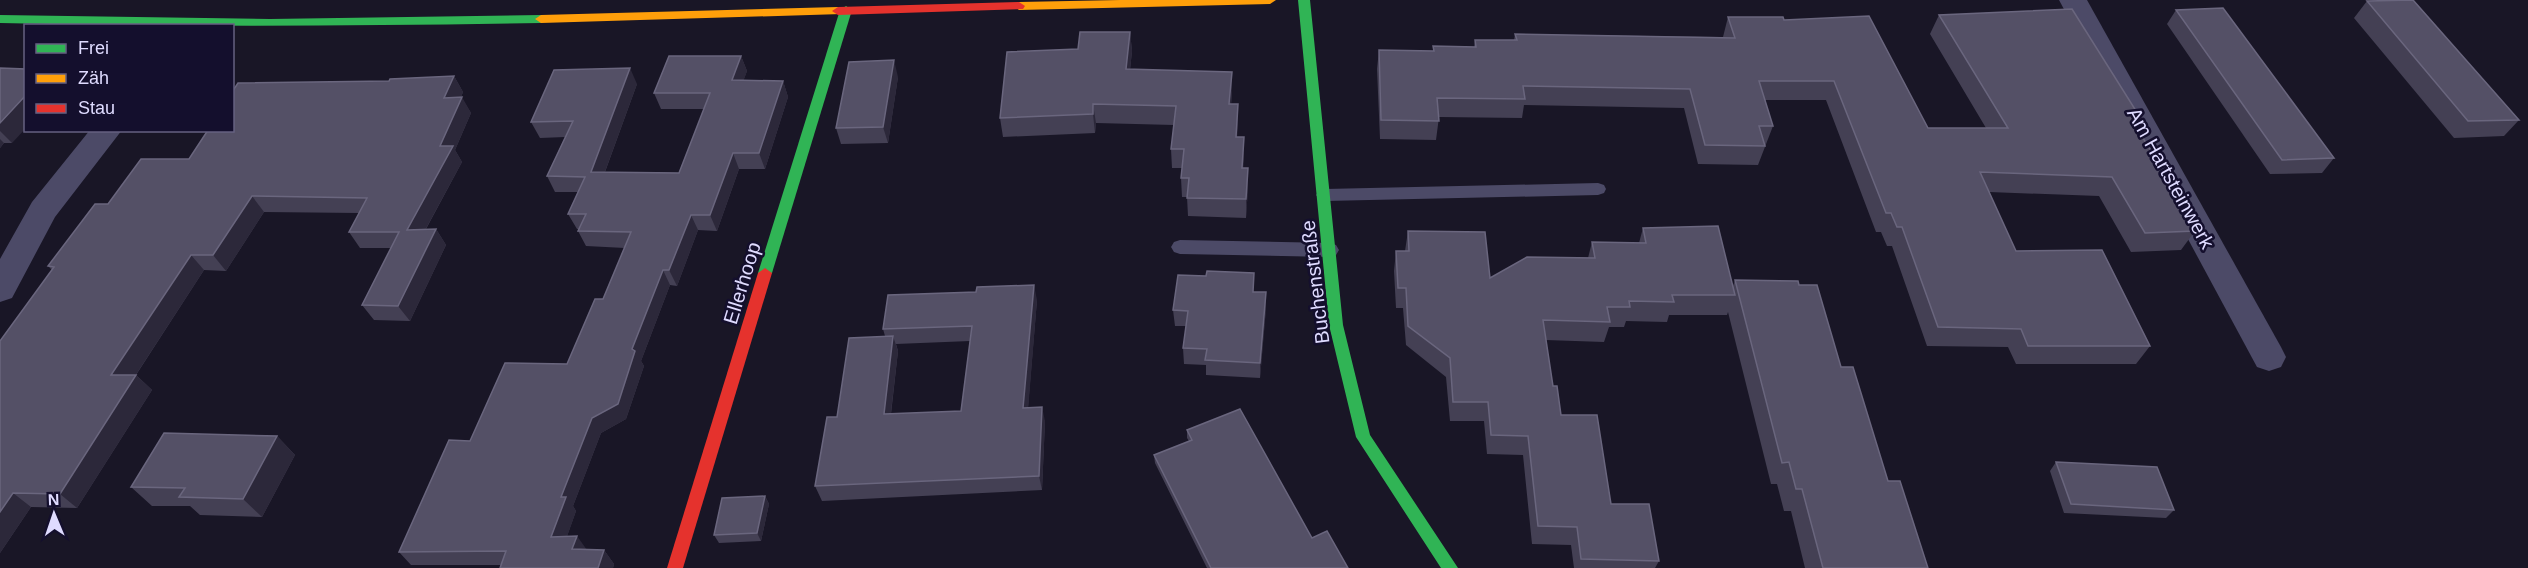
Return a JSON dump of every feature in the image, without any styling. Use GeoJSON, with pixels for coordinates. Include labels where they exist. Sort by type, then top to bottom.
{"type":"FeatureCollection","features":[{"type":"Feature","properties":{"kind":"street"},"geometry":{"type":"LineString","coordinates":[[0,19],[193,24],[339,24],[1270,0]]}},
{"type":"Feature","properties":{"kind":"street","name":"Buchenstraße"},"geometry":{"type":"LineString","coordinates":[[1304,0],[1336,325],[1363,437],[1450,568]]}},
{"type":"Feature","properties":{"kind":"street","name":"Am Hartsteinwerk"},"geometry":{"type":"LineString","coordinates":[[2073,0],[2269,357]]}},
{"type":"Feature","properties":{"kind":"street","name":"Ellerhoop"},"geometry":{"type":"LineString","coordinates":[[675,568],[846,10]]}},
{"type":"Feature","properties":{"kind":"street"},"geometry":{"type":"LineString","coordinates":[[0,289],[43,210],[105,132]]}},
{"type":"Feature","properties":{"kind":"lane"},"geometry":{"type":"LineString","coordinates":[[1325,195],[1598,189]]}},
{"type":"Feature","properties":{"kind":"lane"},"geometry":{"type":"LineString","coordinates":[[1180,247],[1329,250]]}},
{"type":"Feature","properties":{"kind":"building"},"geometry":{"type":"Polygon","coordinates":[[[2413,0],[2519,120],[2468,121],[2367,1],[2413,0]]]}},
{"type":"Feature","properties":{"kind":"building"},"geometry":{"type":"Polygon","coordinates":[[[2223,8],[2334,158],[2282,160],[2176,10],[2223,8]]]}},
{"type":"Feature","properties":{"kind":"building"},"geometry":{"type":"Polygon","coordinates":[[[2072,9],[2143,122],[2133,122],[2196,223],[2190,223],[2195,231],[2145,233],[2112,177],[1980,172],[2016,251],[2102,250],[2150,346],[2028,346],[2021,329],[1938,327],[1902,227],[1897,227],[1891,213],[1886,213],[1834,81],[1759,81],[1773,126],[1759,126],[1765,146],[1705,145],[1690,89],[1523,86],[1525,99],[1437,98],[1439,121],[1381,120],[1379,50],[1434,51],[1433,46],[1476,47],[1475,40],[1517,40],[1515,34],[1735,38],[1728,17],[1783,17],[1784,20],[1869,16],[1928,128],[2008,128],[1939,15],[2072,9]]]}},
{"type":"Feature","properties":{"kind":"building"},"geometry":{"type":"Polygon","coordinates":[[[1080,32],[1130,32],[1126,69],[1232,72],[1229,104],[1238,104],[1236,137],[1244,137],[1242,168],[1248,168],[1246,199],[1187,198],[1189,178],[1181,178],[1184,149],[1171,149],[1176,106],[1093,104],[1093,114],[1000,118],[1007,52],[1078,49],[1080,32]]]}},
{"type":"Feature","properties":{"kind":"building"},"geometry":{"type":"Polygon","coordinates":[[[669,56],[741,56],[732,80],[783,81],[759,153],[733,153],[710,215],[691,215],[669,270],[663,270],[632,349],[635,351],[618,404],[592,418],[561,497],[566,497],[551,537],[577,536],[572,549],[604,550],[598,568],[500,568],[506,551],[399,552],[449,440],[470,441],[505,363],[567,364],[595,299],[603,299],[631,232],[578,231],[586,214],[568,214],[585,177],[547,176],[573,121],[531,122],[554,70],[630,68],[591,172],[679,173],[710,93],[654,93],[669,56]]]}},
{"type":"Feature","properties":{"kind":"building"},"geometry":{"type":"Polygon","coordinates":[[[894,60],[883,127],[836,128],[849,62],[894,60]]]}},
{"type":"Feature","properties":{"kind":"building"},"geometry":{"type":"Polygon","coordinates":[[[0,68],[24,69],[24,97],[0,123],[0,68]]]}},
{"type":"Feature","properties":{"kind":"building"},"geometry":{"type":"Polygon","coordinates":[[[454,76],[444,98],[462,97],[440,146],[453,146],[407,230],[436,229],[398,306],[362,305],[399,232],[349,232],[367,198],[252,196],[213,255],[191,255],[111,375],[136,375],[60,494],[13,493],[0,512],[0,341],[54,267],[48,266],[95,204],[108,204],[141,159],[189,159],[207,132],[234,132],[234,89],[238,83],[389,81],[390,79],[454,76]]]}},
{"type":"Feature","properties":{"kind":"building"},"geometry":{"type":"Polygon","coordinates":[[[1718,226],[1735,295],[1672,295],[1674,302],[1629,301],[1630,307],[1607,307],[1610,322],[1543,320],[1553,386],[1557,386],[1561,415],[1597,415],[1611,504],[1649,504],[1659,561],[1581,559],[1577,527],[1538,526],[1528,436],[1491,435],[1488,402],[1453,402],[1450,358],[1408,326],[1406,288],[1398,288],[1396,251],[1409,251],[1408,231],[1485,232],[1490,278],[1527,257],[1595,258],[1592,242],[1646,243],[1643,228],[1718,226]]]}},
{"type":"Feature","properties":{"kind":"building"},"geometry":{"type":"Polygon","coordinates":[[[1207,271],[1254,273],[1253,292],[1266,292],[1260,363],[1205,360],[1207,349],[1183,348],[1188,311],[1173,310],[1178,275],[1206,276],[1207,271]]]}},
{"type":"Feature","properties":{"kind":"building"},"geometry":{"type":"Polygon","coordinates":[[[1735,280],[1798,281],[1799,285],[1817,285],[1841,367],[1853,367],[1888,481],[1900,481],[1928,568],[1823,568],[1802,489],[1796,489],[1789,462],[1782,463],[1735,280]]]}},
{"type":"Feature","properties":{"kind":"building"},"geometry":{"type":"Polygon","coordinates":[[[1034,285],[1023,408],[1042,407],[1039,476],[815,486],[827,417],[837,417],[849,338],[893,336],[884,414],[961,411],[972,326],[883,329],[888,295],[976,292],[977,287],[1034,285]]]}},
{"type":"Feature","properties":{"kind":"building"},"geometry":{"type":"Polygon","coordinates":[[[1240,409],[1312,538],[1327,531],[1348,568],[1211,568],[1154,455],[1192,440],[1187,430],[1240,409]]]}},
{"type":"Feature","properties":{"kind":"building"},"geometry":{"type":"Polygon","coordinates":[[[164,433],[277,436],[243,499],[179,497],[185,488],[131,487],[164,433]]]}},
{"type":"Feature","properties":{"kind":"building"},"geometry":{"type":"Polygon","coordinates":[[[2056,462],[2157,467],[2174,510],[2071,504],[2056,462]]]}},
{"type":"Feature","properties":{"kind":"building"},"geometry":{"type":"Polygon","coordinates":[[[765,496],[757,533],[714,535],[722,498],[765,496]]]}},
{"type":"Feature","properties":{"kind":"traffic: fast"},"geometry":{"type":"LineString","coordinates":[[1304,0],[1336,325],[1363,437],[1450,568]]}},
{"type":"Feature","properties":{"kind":"traffic: fast"},"geometry":{"type":"LineString","coordinates":[[765,273],[846,10]]}},
{"type":"Feature","properties":{"kind":"traffic: fast"},"geometry":{"type":"LineString","coordinates":[[0,19],[135,22],[541,19]]}},
{"type":"Feature","properties":{"kind":"traffic: slow"},"geometry":{"type":"LineString","coordinates":[[1019,6],[1270,0]]}},
{"type":"Feature","properties":{"kind":"traffic: slow"},"geometry":{"type":"LineString","coordinates":[[541,19],[838,11]]}},
{"type":"Feature","properties":{"kind":"traffic: jam"},"geometry":{"type":"LineString","coordinates":[[838,11],[1019,6]]}},
{"type":"Feature","properties":{"kind":"traffic: jam"},"geometry":{"type":"LineString","coordinates":[[675,568],[765,273]]}}]}
